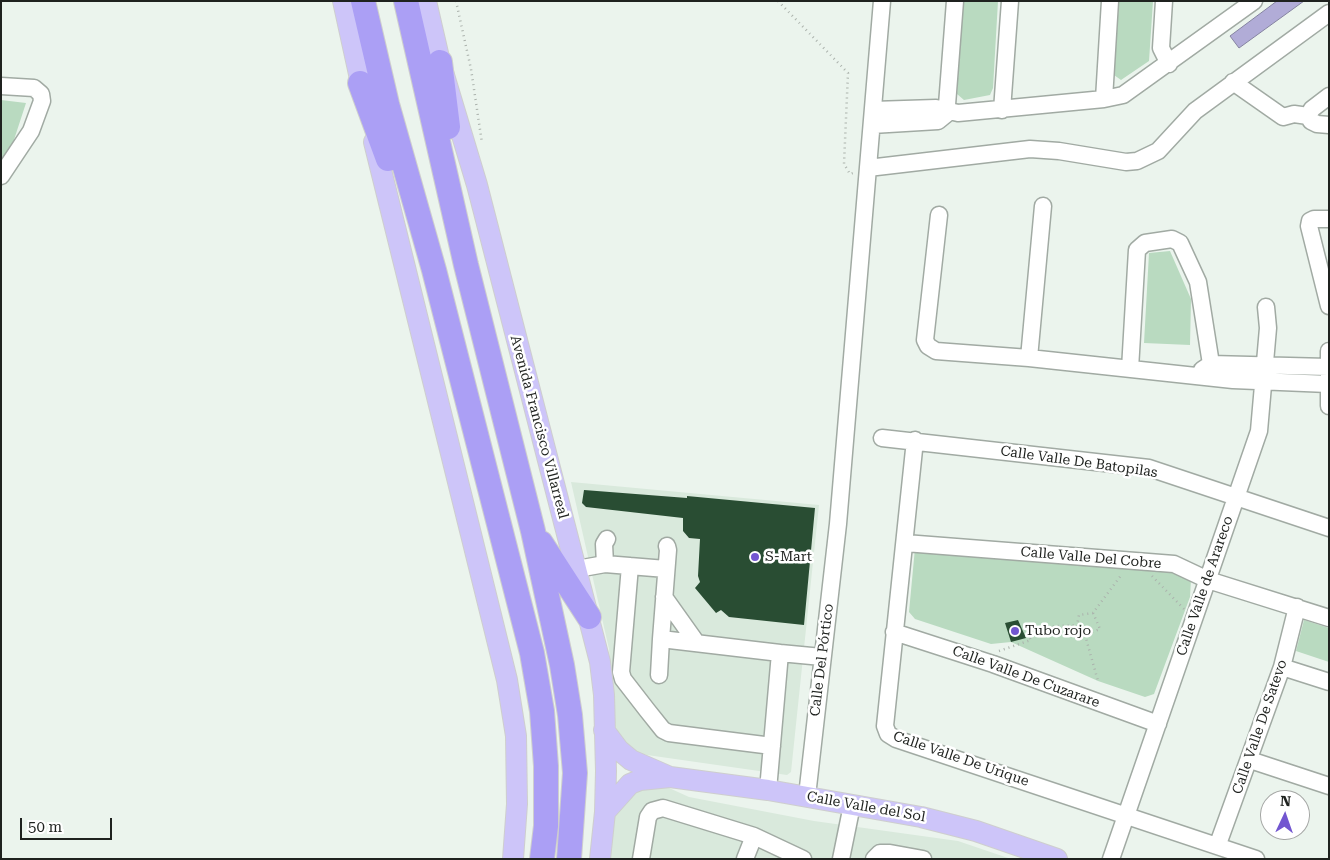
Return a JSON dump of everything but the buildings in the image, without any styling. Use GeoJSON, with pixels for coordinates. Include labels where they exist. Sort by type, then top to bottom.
{"type":"FeatureCollection","features":[{"type":"Feature","properties":{"kind":"highway"},"geometry":{"type":"LineString","coordinates":[[363,1],[387,104],[434,270],[532,653],[542,711],[546,766],[546,826],[542,859]]}},
{"type":"Feature","properties":{"kind":"highway"},"geometry":{"type":"LineString","coordinates":[[406,1],[466,265],[533,531],[562,665],[570,714],[575,773],[569,859]]}},
{"type":"Feature","properties":{"kind":"highway"},"geometry":{"type":"LineString","coordinates":[[440,62],[466,265]]}},
{"type":"Feature","properties":{"kind":"highway"},"geometry":{"type":"LineString","coordinates":[[360,83],[400,194],[434,270]]}},
{"type":"Feature","properties":{"kind":"highway"},"geometry":{"type":"LineString","coordinates":[[533,531],[589,617]]}},
{"type":"Feature","properties":{"kind":"main road"},"geometry":{"type":"LineString","coordinates":[[343,1],[360,83],[507,680],[516,736],[517,804],[513,859]]}},
{"type":"Feature","properties":{"kind":"main road","name":"Avenida Francisco Villarreal"},"geometry":{"type":"LineString","coordinates":[[426,1],[440,62],[477,185],[589,617],[604,694],[605,812],[600,859]]}},
{"type":"Feature","properties":{"kind":"main road","name":"Calle Valle del Sol"},"geometry":{"type":"LineString","coordinates":[[604,730],[619,750],[631,760],[670,777]]}},
{"type":"Feature","properties":{"kind":"main road","name":"Calle Valle del Sol"},"geometry":{"type":"LineString","coordinates":[[605,812],[630,784],[640,780],[670,777],[807,796],[952,824],[1049,857]]}},
{"type":"Feature","properties":{"kind":"street","name":"Calle Del Pórtico"},"geometry":{"type":"LineString","coordinates":[[807,796],[838,524],[882,1]]}},
{"type":"Feature","properties":{"kind":"street"},"geometry":{"type":"LineString","coordinates":[[949,112],[955,1]]}},
{"type":"Feature","properties":{"kind":"street"},"geometry":{"type":"LineString","coordinates":[[1002,110],[1010,1]]}},
{"type":"Feature","properties":{"kind":"street"},"geometry":{"type":"LineString","coordinates":[[1104,99],[1110,1]]}},
{"type":"Feature","properties":{"kind":"street"},"geometry":{"type":"LineString","coordinates":[[1164,1],[1160,48],[1169,64]]}},
{"type":"Feature","properties":{"kind":"street"},"geometry":{"type":"LineString","coordinates":[[873,117],[936,108],[958,114],[1104,99],[1123,95],[1169,64],[1254,1]]}},
{"type":"Feature","properties":{"kind":"street"},"geometry":{"type":"LineString","coordinates":[[868,168],[1030,149],[1060,150],[1126,162],[1136,161],[1158,151],[1195,111],[1329,13]]}},
{"type":"Feature","properties":{"kind":"street"},"geometry":{"type":"LineString","coordinates":[[1238,79],[1283,117],[1301,115],[1329,96]]}},
{"type":"Feature","properties":{"kind":"street"},"geometry":{"type":"LineString","coordinates":[[1,86],[34,88],[42,94],[42,100],[31,131],[1,176]]}},
{"type":"Feature","properties":{"kind":"street"},"geometry":{"type":"LineString","coordinates":[[1301,115],[1311,122],[1329,125]]}},
{"type":"Feature","properties":{"kind":"street"},"geometry":{"type":"LineString","coordinates":[[1029,358],[1043,206]]}},
{"type":"Feature","properties":{"kind":"street"},"geometry":{"type":"LineString","coordinates":[[939,215],[925,340],[936,352],[1029,358],[1130,369],[1264,374],[1328,384]]}},
{"type":"Feature","properties":{"kind":"street"},"geometry":{"type":"LineString","coordinates":[[1329,218],[1314,218],[1310,221],[1329,306]]}},
{"type":"Feature","properties":{"kind":"street"},"geometry":{"type":"LineString","coordinates":[[1130,369],[1137,250],[1145,243],[1172,239],[1180,243],[1198,282],[1204,372]]}},
{"type":"Feature","properties":{"kind":"street","name":"Calle Valle de Arareco"},"geometry":{"type":"LineString","coordinates":[[1111,859],[1259,431],[1268,328],[1266,307]]}},
{"type":"Feature","properties":{"kind":"street"},"geometry":{"type":"LineString","coordinates":[[1329,350],[1329,406]]}},
{"type":"Feature","properties":{"kind":"street"},"geometry":{"type":"LineString","coordinates":[[1264,374],[1328,367]]}},
{"type":"Feature","properties":{"kind":"street","name":"Calle Valle De Batopilas"},"geometry":{"type":"LineString","coordinates":[[882,438],[915,440],[1149,468],[1329,528]]}},
{"type":"Feature","properties":{"kind":"street","name":"Calle Valle De Urique"},"geometry":{"type":"LineString","coordinates":[[915,440],[885,726],[891,737],[1218,844],[1256,859]]}},
{"type":"Feature","properties":{"kind":"street"},"geometry":{"type":"LineString","coordinates":[[605,564],[604,544],[607,539]]}},
{"type":"Feature","properties":{"kind":"street","name":"Calle Valle Del Cobre"},"geometry":{"type":"LineString","coordinates":[[905,543],[1174,564],[1208,580],[1329,618]]}},
{"type":"Feature","properties":{"kind":"street"},"geometry":{"type":"LineString","coordinates":[[659,675],[667,546]]}},
{"type":"Feature","properties":{"kind":"street"},"geometry":{"type":"LineString","coordinates":[[577,569],[605,564],[666,570]]}},
{"type":"Feature","properties":{"kind":"street"},"geometry":{"type":"LineString","coordinates":[[630,566],[621,672],[623,679],[647,710],[663,730],[669,733],[772,746]]}},
{"type":"Feature","properties":{"kind":"street"},"geometry":{"type":"LineString","coordinates":[[664,597],[696,642]]}},
{"type":"Feature","properties":{"kind":"street","name":"Calle Valle De Satevo"},"geometry":{"type":"LineString","coordinates":[[1218,844],[1250,760],[1282,667],[1297,607]]}},
{"type":"Feature","properties":{"kind":"street","name":"Calle Valle De Cuzarare"},"geometry":{"type":"LineString","coordinates":[[894,632],[976,658],[1158,724]]}},
{"type":"Feature","properties":{"kind":"street"},"geometry":{"type":"LineString","coordinates":[[661,639],[822,657]]}},
{"type":"Feature","properties":{"kind":"street"},"geometry":{"type":"LineString","coordinates":[[768,790],[780,653]]}},
{"type":"Feature","properties":{"kind":"street"},"geometry":{"type":"LineString","coordinates":[[1282,667],[1329,682]]}},
{"type":"Feature","properties":{"kind":"street"},"geometry":{"type":"LineString","coordinates":[[1250,760],[1329,786]]}},
{"type":"Feature","properties":{"kind":"street"},"geometry":{"type":"LineString","coordinates":[[841,859],[852,805]]}},
{"type":"Feature","properties":{"kind":"street"},"geometry":{"type":"LineString","coordinates":[[641,859],[648,817],[658,809],[663,808],[754,836],[804,859]]}},
{"type":"Feature","properties":{"kind":"street"},"geometry":{"type":"LineString","coordinates":[[744,859],[754,836]]}},
{"type":"Feature","properties":{"kind":"street"},"geometry":{"type":"LineString","coordinates":[[874,859],[880,853],[924,859]]}},
{"type":"Feature","properties":{"kind":"path"},"geometry":{"type":"LineString","coordinates":[[456,1],[471,69],[484,151]]}},
{"type":"Feature","properties":{"kind":"path"},"geometry":{"type":"LineString","coordinates":[[778,1],[848,73],[844,164],[850,174],[868,168]]}},
{"type":"Feature","properties":{"kind":"path"},"geometry":{"type":"LineString","coordinates":[[1098,681],[1085,635],[1077,625],[1079,615],[1093,613],[1126,569]]}},
{"type":"Feature","properties":{"kind":"path"},"geometry":{"type":"LineString","coordinates":[[1147,570],[1158,584],[1185,610]]}},
{"type":"Feature","properties":{"kind":"path"},"geometry":{"type":"LineString","coordinates":[[1085,635],[1100,629],[1093,613]]}},
{"type":"Feature","properties":{"kind":"path"},"geometry":{"type":"LineString","coordinates":[[976,658],[1031,640],[1025,628],[1077,625]]}},
{"type":"Feature","properties":{"kind":"shaded area"},"geometry":{"type":"Polygon","coordinates":[[[1277,1],[1304,1],[1239,48],[1230,36],[1277,1]]]}},
{"type":"Feature","properties":{"kind":"shaded area"},"geometry":{"type":"Polygon","coordinates":[[[571,482],[819,505],[791,772],[787,775],[640,754],[616,734],[609,649],[571,482]]]}},
{"type":"Feature","properties":{"kind":"shaded area"},"geometry":{"type":"Polygon","coordinates":[[[667,787],[689,797],[814,821],[958,841],[1011,859],[609,859],[615,812],[635,790],[667,787]]]}},
{"type":"Feature","properties":{"kind":"green space"},"geometry":{"type":"Polygon","coordinates":[[[963,1],[998,1],[993,88],[990,95],[964,100],[957,94],[963,1]]]}},
{"type":"Feature","properties":{"kind":"green space"},"geometry":{"type":"Polygon","coordinates":[[[1119,1],[1153,1],[1149,61],[1121,80],[1114,75],[1119,1]]]}},
{"type":"Feature","properties":{"kind":"green space"},"geometry":{"type":"Polygon","coordinates":[[[1,100],[26,103],[10,152],[1,162],[1,100]]]}},
{"type":"Feature","properties":{"kind":"green space"},"geometry":{"type":"Polygon","coordinates":[[[1170,251],[1191,299],[1190,345],[1144,343],[1149,253],[1170,251]]]}},
{"type":"Feature","properties":{"kind":"green space"},"geometry":{"type":"Polygon","coordinates":[[[915,548],[1166,570],[1191,579],[1190,597],[1154,694],[1145,697],[1098,681],[1011,642],[991,644],[915,619],[909,612],[915,548]]]}},
{"type":"Feature","properties":{"kind":"green space"},"geometry":{"type":"Polygon","coordinates":[[[1304,620],[1329,628],[1329,662],[1296,651],[1304,620]]]}},
{"type":"Feature","properties":{"kind":"place","name":"S-Mart"},"geometry":{"type":"Point","coordinates":[755,557]}},
{"type":"Feature","properties":{"kind":"place","name":"Tubo rojo"},"geometry":{"type":"Point","coordinates":[1015,631]}}]}
